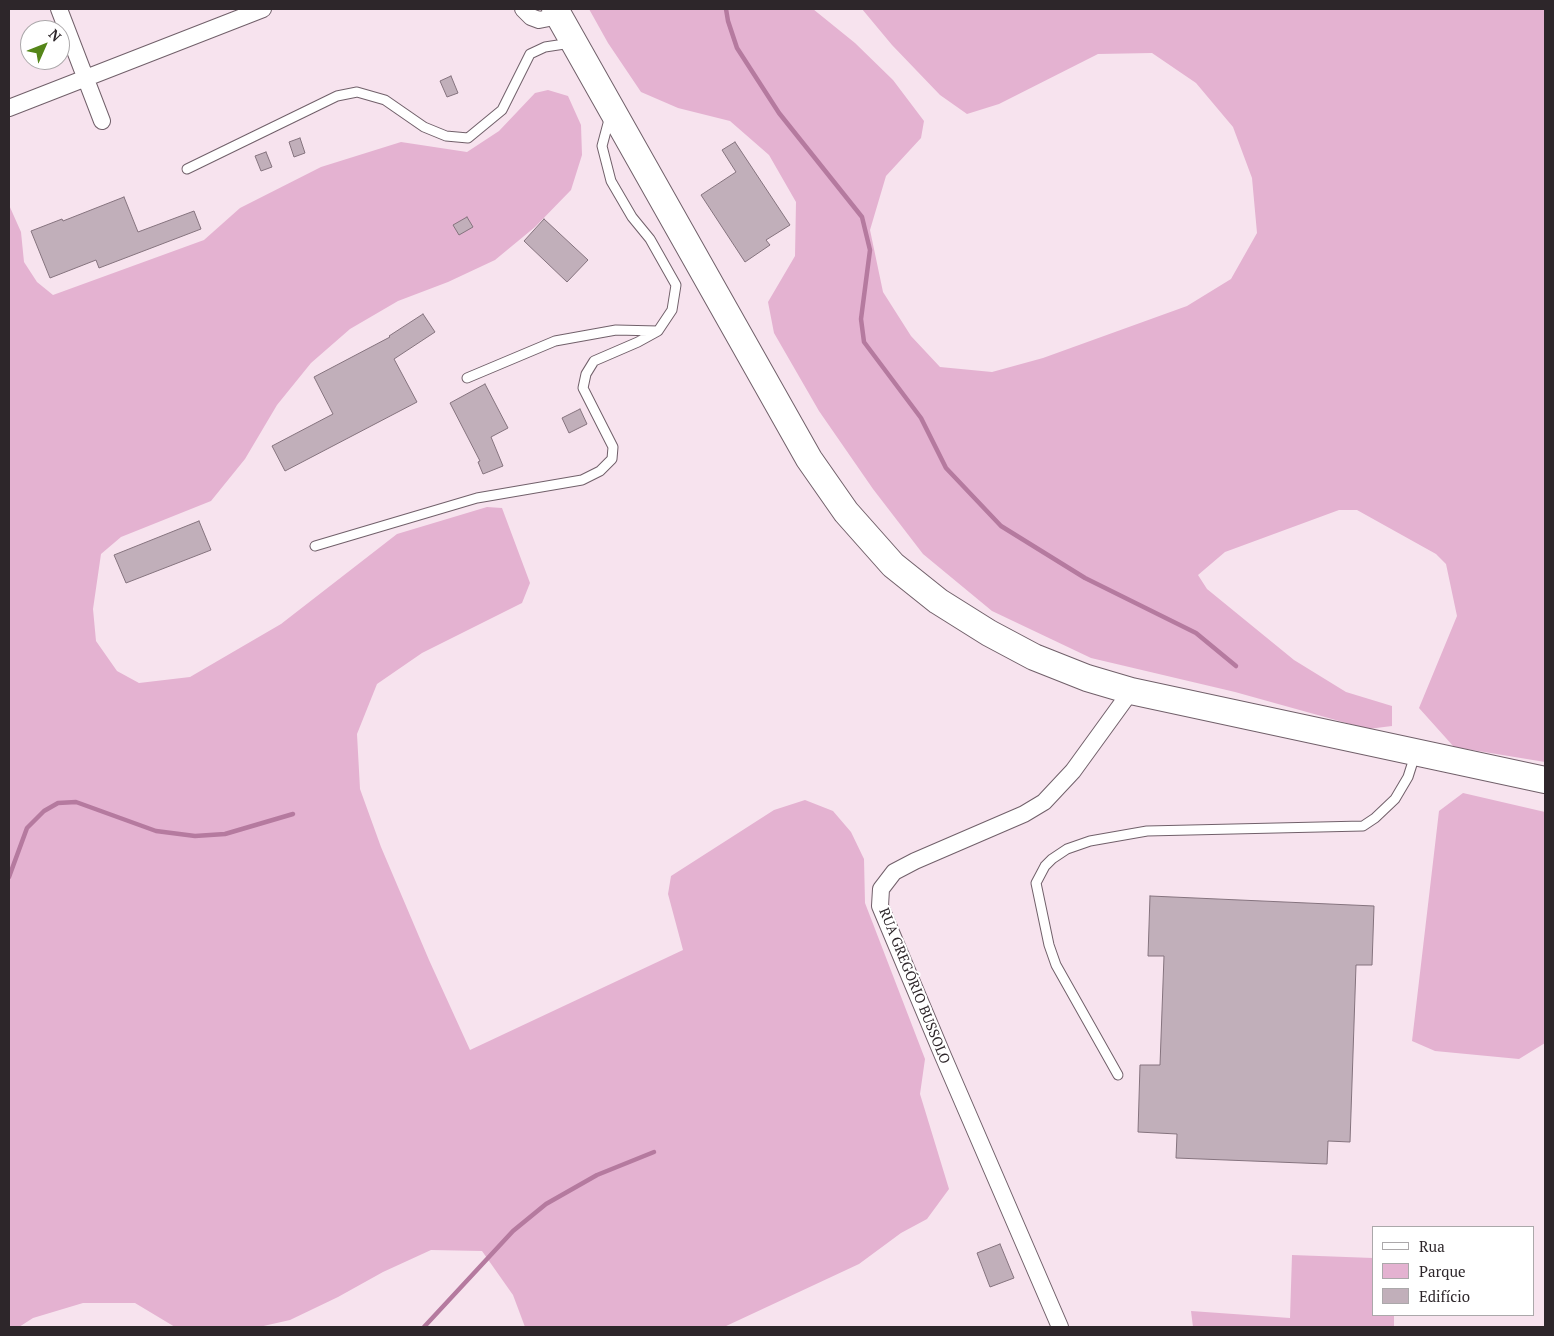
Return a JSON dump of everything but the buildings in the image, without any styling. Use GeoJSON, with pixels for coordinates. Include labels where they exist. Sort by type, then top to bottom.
{"type":"FeatureCollection","features":[{"type":"Feature","properties":{"kind":"main road"},"geometry":{"type":"LineString","coordinates":[[557,12],[809,459],[846,512],[893,565],[938,601],[989,634],[1034,657],[1087,678],[1131,691],[1545,780]]}},
{"type":"Feature","properties":{"kind":"street"},"geometry":{"type":"LineString","coordinates":[[59,9],[102,121]]}},
{"type":"Feature","properties":{"kind":"street"},"geometry":{"type":"LineString","coordinates":[[9,108],[262,9]]}},
{"type":"Feature","properties":{"kind":"street"},"geometry":{"type":"LineString","coordinates":[[523,9],[531,17],[539,20],[557,12]]}},
{"type":"Feature","properties":{"kind":"street","name":"RUA GREGÓRIO BUSSOLO"},"geometry":{"type":"LineString","coordinates":[[1060,1327],[942,1056],[880,906],[881,889],[894,872],[1024,814],[1044,802],[1073,771],[1131,691]]}},
{"type":"Feature","properties":{"kind":"lane"},"geometry":{"type":"LineString","coordinates":[[186,169],[337,96],[357,92],[385,100],[424,127],[438,133],[446,136],[468,138],[502,110],[530,54],[545,47],[574,42]]}},
{"type":"Feature","properties":{"kind":"lane"},"geometry":{"type":"LineString","coordinates":[[316,546],[477,498],[582,480],[600,471],[612,459],[613,448],[583,388],[586,374],[594,361],[658,331],[672,310],[676,285],[650,239],[632,217],[611,181],[602,146],[612,109]]}},
{"type":"Feature","properties":{"kind":"lane"},"geometry":{"type":"LineString","coordinates":[[467,378],[555,341],[616,330],[658,331]]}},
{"type":"Feature","properties":{"kind":"lane"},"geometry":{"type":"LineString","coordinates":[[1118,1075],[1056,964],[1049,945],[1036,883],[1052,859],[1067,849],[1147,830],[1363,826],[1375,818],[1395,799],[1408,777],[1416,752]]}},
{"type":"Feature","properties":{"kind":"green space"},"geometry":{"type":"Polygon","coordinates":[[[589,9],[813,9],[855,43],[893,80],[924,121],[921,138],[886,176],[870,230],[883,292],[911,336],[940,367],[992,372],[1043,358],[1187,306],[1231,279],[1257,233],[1252,178],[1233,127],[1196,83],[1152,53],[1098,54],[999,104],[967,114],[940,95],[892,45],[862,9],[1545,9],[1545,762],[1454,747],[1419,708],[1457,616],[1446,564],[1436,554],[1357,510],[1339,510],[1225,552],[1198,575],[1207,589],[1294,660],[1346,692],[1392,706],[1392,726],[1368,729],[1235,692],[1091,658],[992,611],[923,554],[873,489],[819,411],[774,333],[768,302],[795,256],[796,202],[769,155],[730,121],[678,108],[641,92],[608,43],[589,9]]]}},
{"type":"Feature","properties":{"kind":"green space"},"geometry":{"type":"Polygon","coordinates":[[[548,90],[568,96],[581,125],[582,155],[571,190],[535,227],[495,260],[448,282],[398,301],[350,329],[311,363],[277,405],[245,459],[211,501],[121,537],[101,554],[93,609],[96,641],[117,671],[139,683],[190,677],[281,624],[397,534],[487,507],[502,508],[530,583],[522,603],[422,653],[377,684],[357,734],[360,789],[381,847],[470,1050],[683,950],[668,894],[671,876],[774,810],[805,800],[833,811],[851,832],[864,859],[865,903],[925,1059],[920,1094],[949,1189],[927,1219],[901,1233],[859,1264],[724,1327],[525,1327],[513,1295],[482,1251],[431,1250],[383,1272],[338,1297],[290,1320],[259,1327],[175,1327],[135,1303],[83,1303],[33,1318],[19,1327],[9,1327],[9,205],[21,232],[24,262],[37,282],[53,295],[204,240],[240,208],[321,167],[401,142],[467,152],[499,131],[535,93],[548,90]]]}},
{"type":"Feature","properties":{"kind":"green space"},"geometry":{"type":"Polygon","coordinates":[[[1463,793],[1545,812],[1545,1043],[1519,1059],[1435,1051],[1412,1041],[1439,811],[1463,793]]]}},
{"type":"Feature","properties":{"kind":"green space"},"geometry":{"type":"Polygon","coordinates":[[[1292,1255],[1372,1258],[1372,1316],[1394,1316],[1394,1327],[1193,1327],[1191,1311],[1290,1318],[1292,1255]]]}},
{"type":"Feature","properties":{"kind":"waterway"},"geometry":{"type":"LineString","coordinates":[[726,9],[737,48],[779,113],[862,217],[870,250],[861,319],[864,342],[921,418],[946,468],[1001,526],[1085,578],[1196,633],[1236,666]]}},
{"type":"Feature","properties":{"kind":"waterway"},"geometry":{"type":"LineString","coordinates":[[9,877],[27,828],[44,811],[58,803],[76,802],[156,831],[195,836],[225,834],[293,814]]}},
{"type":"Feature","properties":{"kind":"waterway"},"geometry":{"type":"LineString","coordinates":[[424,1327],[513,1231],[546,1204],[597,1175],[654,1152]]}}]}
